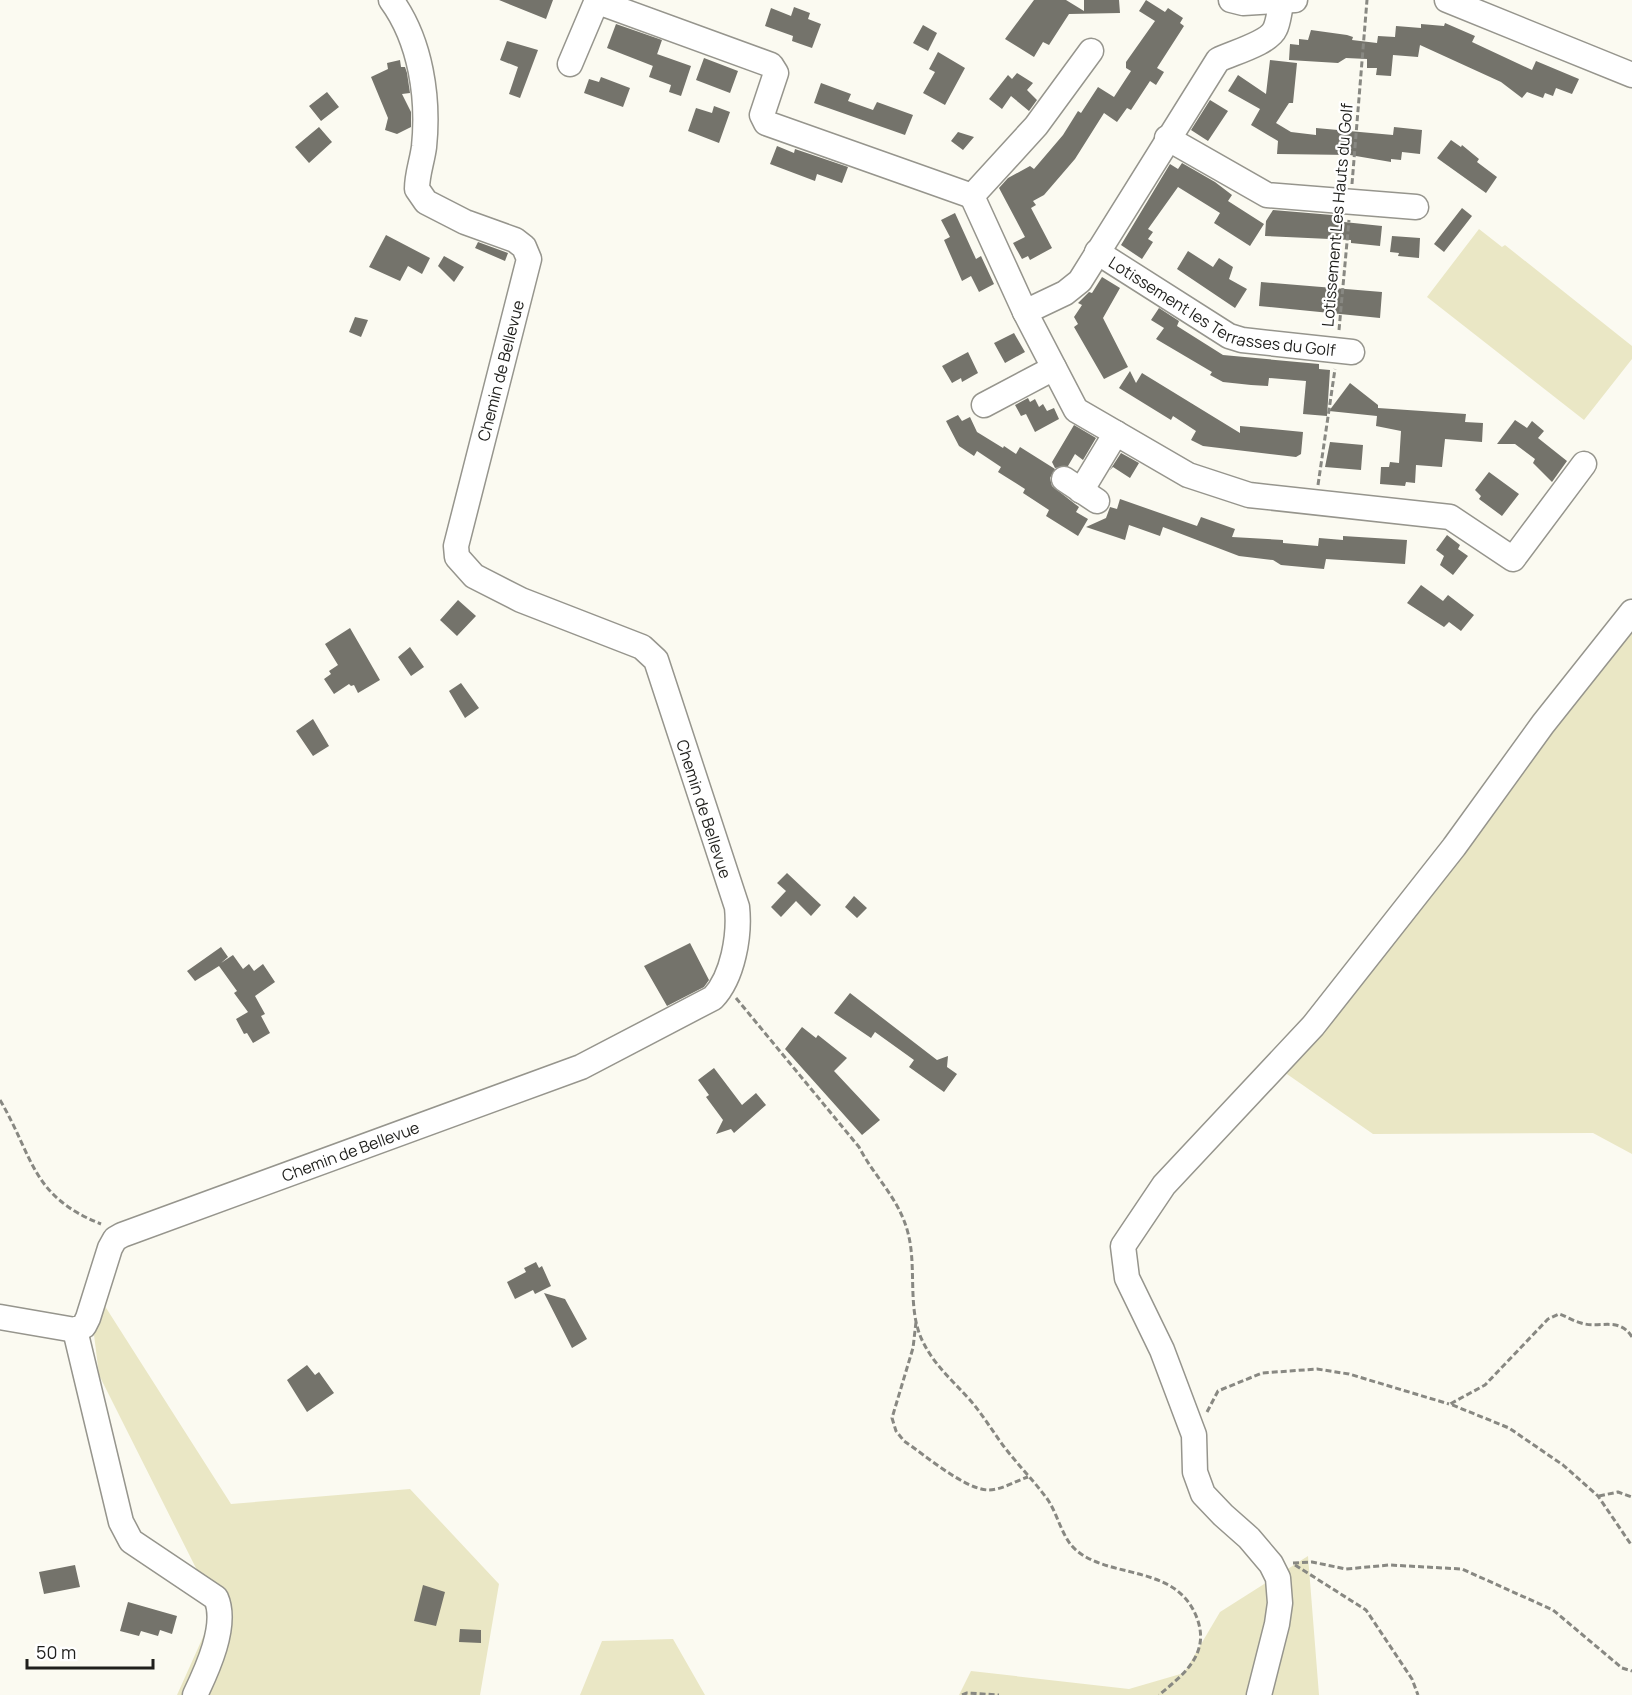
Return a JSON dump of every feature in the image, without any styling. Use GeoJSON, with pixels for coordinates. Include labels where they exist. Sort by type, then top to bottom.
{"type":"FeatureCollection","features":[{"type":"Feature","properties":{"kind":"street","name":"Chemin de Bellevue"},"geometry":{"type":"LineString","coordinates":[[116,1239],[580,1067],[692,1010],[713,998],[723,987],[738,921],[737,907],[656,660],[642,647],[521,600],[474,576],[457,557],[456,546],[529,259],[524,247],[515,240],[465,222],[426,202],[417,189],[425,101],[421,70],[402,15],[391,0]]}},
{"type":"Feature","properties":{"kind":"street"},"geometry":{"type":"LineString","coordinates":[[1231,0],[1243,3],[1288,1]]}},
{"type":"Feature","properties":{"kind":"street"},"geometry":{"type":"LineString","coordinates":[[1447,0],[1632,75]]}},
{"type":"Feature","properties":{"kind":"street","name":"Lotissement les Terrasses du Golf"},"geometry":{"type":"LineString","coordinates":[[1025,312],[1065,293],[1080,281],[1167,138],[1218,60],[1238,50],[1261,43],[1274,31],[1288,1]]}},
{"type":"Feature","properties":{"kind":"street"},"geometry":{"type":"LineString","coordinates":[[570,64],[595,5],[601,3],[771,64],[776,73],[762,115],[766,123],[972,196],[1025,312],[1076,410],[1188,475],[1249,495],[1450,517],[1513,559],[1584,465]]}},
{"type":"Feature","properties":{"kind":"street"},"geometry":{"type":"LineString","coordinates":[[972,196],[1035,126],[1091,51]]}},
{"type":"Feature","properties":{"kind":"street"},"geometry":{"type":"LineString","coordinates":[[1167,138],[1267,195],[1416,207]]}},
{"type":"Feature","properties":{"kind":"street","name":"Lotissement les Terrasses du Golf"},"geometry":{"type":"LineString","coordinates":[[1097,252],[1229,336],[1242,340],[1344,352]]}},
{"type":"Feature","properties":{"kind":"street"},"geometry":{"type":"LineString","coordinates":[[984,405],[1054,368]]}},
{"type":"Feature","properties":{"kind":"street"},"geometry":{"type":"LineString","coordinates":[[1081,490],[1116,434]]}},
{"type":"Feature","properties":{"kind":"street"},"geometry":{"type":"LineString","coordinates":[[1259,1695],[1277,1624],[1280,1603],[1278,1578],[1271,1564],[1249,1538],[1203,1494],[1194,1472],[1194,1434],[1162,1350],[1127,1278],[1123,1246],[1164,1185],[1313,1026],[1383,934],[1454,847],[1543,724],[1632,612]]}},
{"type":"Feature","properties":{"kind":"street"},"geometry":{"type":"LineString","coordinates":[[0,1317],[75,1330],[84,1326],[116,1239]]}},
{"type":"Feature","properties":{"kind":"street"},"geometry":{"type":"LineString","coordinates":[[75,1330],[121,1522],[131,1541],[216,1598],[220,1608],[209,1666],[195,1695]]}},
{"type":"Feature","properties":{"kind":"path","name":"Lotissement Les Hauts du Golf"},"geometry":{"type":"LineString","coordinates":[[1315,502],[1344,352],[1350,202],[1367,0]]}},
{"type":"Feature","properties":{"kind":"path"},"geometry":{"type":"LineString","coordinates":[[723,987],[733,994],[824,1103],[859,1147],[870,1169],[901,1209],[913,1265],[916,1320],[913,1348],[892,1418],[896,1431],[904,1441],[971,1485],[987,1490],[1001,1488],[1028,1477]]}},
{"type":"Feature","properties":{"kind":"path"},"geometry":{"type":"LineString","coordinates":[[0,1100],[34,1170],[57,1200],[80,1215],[106,1226],[116,1239]]}},
{"type":"Feature","properties":{"kind":"path"},"geometry":{"type":"LineString","coordinates":[[1450,1404],[1485,1385],[1548,1319],[1559,1314],[1582,1324],[1616,1323],[1628,1330],[1632,1337]]}},
{"type":"Feature","properties":{"kind":"path"},"geometry":{"type":"LineString","coordinates":[[916,1320],[921,1338],[935,1363],[971,1401],[1049,1502],[1071,1545],[1090,1558],[1173,1587],[1189,1602],[1198,1621],[1201,1648],[1187,1670],[1159,1695]]}},
{"type":"Feature","properties":{"kind":"path"},"geometry":{"type":"LineString","coordinates":[[1194,1434],[1218,1391],[1262,1373],[1317,1369],[1349,1374],[1450,1404],[1509,1428],[1563,1465],[1598,1496],[1632,1546]]}},
{"type":"Feature","properties":{"kind":"path"},"geometry":{"type":"LineString","coordinates":[[1598,1496],[1618,1492],[1632,1497]]}},
{"type":"Feature","properties":{"kind":"path"},"geometry":{"type":"LineString","coordinates":[[1418,1695],[1412,1679],[1366,1610],[1292,1563],[1312,1562],[1346,1569],[1389,1565],[1462,1569],[1553,1610],[1622,1668],[1632,1671]]}},
{"type":"Feature","properties":{"kind":"path"},"geometry":{"type":"LineString","coordinates":[[962,1695],[967,1693],[999,1695]]}},
{"type":"Feature","properties":{"kind":"shaded area"},"geometry":{"type":"Polygon","coordinates":[[[1479,229],[1502,247],[1505,245],[1632,346],[1632,359],[1584,420],[1427,297],[1479,229]]]}},
{"type":"Feature","properties":{"kind":"shaded area"},"geometry":{"type":"Polygon","coordinates":[[[1632,628],[1632,1154],[1593,1133],[1373,1134],[1284,1072],[1632,628]]]}},
{"type":"Feature","properties":{"kind":"shaded area"},"geometry":{"type":"Polygon","coordinates":[[[87,1278],[231,1504],[410,1489],[499,1584],[480,1695],[177,1695],[216,1608],[99,1375],[87,1278]]]}},
{"type":"Feature","properties":{"kind":"shaded area"},"geometry":{"type":"Polygon","coordinates":[[[1308,1556],[1319,1695],[959,1695],[971,1671],[1129,1689],[1184,1673],[1220,1612],[1308,1556]]]}},
{"type":"Feature","properties":{"kind":"shaded area"},"geometry":{"type":"Polygon","coordinates":[[[673,1639],[705,1695],[580,1695],[602,1641],[673,1639]]]}},
{"type":"Feature","properties":{"kind":"building"},"geometry":{"type":"Polygon","coordinates":[[[499,0],[553,0],[546,19],[499,0]]]}},
{"type":"Feature","properties":{"kind":"building"},"geometry":{"type":"Polygon","coordinates":[[[1034,0],[1066,0],[1084,11],[1084,0],[1119,0],[1120,13],[1069,14],[1049,45],[1043,42],[1034,57],[1005,39],[1034,0]]]}},
{"type":"Feature","properties":{"kind":"building"},"geometry":{"type":"Polygon","coordinates":[[[1146,0],[1165,12],[1168,8],[1183,18],[1180,23],[1184,26],[1157,68],[1164,72],[1156,85],[1150,81],[1131,110],[1127,108],[1117,122],[1104,113],[1075,159],[1044,195],[1033,201],[1036,205],[1031,208],[1052,248],[1030,260],[1028,256],[1022,259],[1013,243],[1025,237],[999,188],[1008,178],[1030,166],[1034,169],[1063,135],[1078,111],[1081,113],[1098,87],[1114,97],[1131,71],[1126,68],[1126,62],[1155,21],[1139,11],[1146,0]]]}},
{"type":"Feature","properties":{"kind":"building"},"geometry":{"type":"Polygon","coordinates":[[[794,7],[810,13],[808,19],[821,24],[812,48],[792,41],[793,36],[765,26],[771,8],[791,16],[794,7]]]}},
{"type":"Feature","properties":{"kind":"building"},"geometry":{"type":"Polygon","coordinates":[[[1445,23],[1475,36],[1472,42],[1532,70],[1536,61],[1579,79],[1572,94],[1556,88],[1553,96],[1545,93],[1543,98],[1527,92],[1522,98],[1501,82],[1420,45],[1418,57],[1393,55],[1391,76],[1376,75],[1377,68],[1367,68],[1367,59],[1346,58],[1338,63],[1289,60],[1290,44],[1299,45],[1299,39],[1308,40],[1311,30],[1347,35],[1353,37],[1352,40],[1377,43],[1378,36],[1395,37],[1396,26],[1421,28],[1421,24],[1444,26],[1445,23]]]}},
{"type":"Feature","properties":{"kind":"building"},"geometry":{"type":"Polygon","coordinates":[[[616,24],[662,40],[653,66],[607,48],[616,24]]]}},
{"type":"Feature","properties":{"kind":"building"},"geometry":{"type":"Polygon","coordinates":[[[923,25],[937,33],[928,51],[913,43],[923,25]]]}},
{"type":"Feature","properties":{"kind":"building"},"geometry":{"type":"Polygon","coordinates":[[[507,41],[538,50],[520,98],[509,94],[518,67],[500,60],[507,41]]]}},
{"type":"Feature","properties":{"kind":"building"},"geometry":{"type":"Polygon","coordinates":[[[938,52],[965,68],[945,105],[923,93],[935,72],[929,69],[938,52]]]}},
{"type":"Feature","properties":{"kind":"building"},"geometry":{"type":"Polygon","coordinates":[[[657,54],[691,66],[681,96],[669,92],[671,85],[649,77],[657,54]]]}},
{"type":"Feature","properties":{"kind":"building"},"geometry":{"type":"Polygon","coordinates":[[[704,58],[738,71],[730,93],[696,80],[704,58]]]}},
{"type":"Feature","properties":{"kind":"building"},"geometry":{"type":"Polygon","coordinates":[[[400,60],[401,67],[405,67],[407,73],[410,93],[402,94],[411,112],[411,127],[397,134],[385,130],[388,118],[371,77],[388,69],[387,63],[400,60]]]}},
{"type":"Feature","properties":{"kind":"building"},"geometry":{"type":"Polygon","coordinates":[[[1270,60],[1297,63],[1293,103],[1289,103],[1276,123],[1291,132],[1316,135],[1316,128],[1393,135],[1394,127],[1422,130],[1420,154],[1402,152],[1401,160],[1391,159],[1391,162],[1350,155],[1277,154],[1278,141],[1251,125],[1260,109],[1228,91],[1238,75],[1266,94],[1270,60]]]}},
{"type":"Feature","properties":{"kind":"building"},"geometry":{"type":"Polygon","coordinates":[[[1017,73],[1033,83],[1027,90],[1037,100],[1029,111],[1011,96],[1002,109],[989,99],[1008,75],[1012,79],[1017,73]]]}},
{"type":"Feature","properties":{"kind":"building"},"geometry":{"type":"Polygon","coordinates":[[[601,77],[630,88],[623,107],[584,93],[589,79],[599,82],[601,77]]]}},
{"type":"Feature","properties":{"kind":"building"},"geometry":{"type":"Polygon","coordinates":[[[821,83],[851,94],[848,101],[873,110],[877,102],[913,115],[905,135],[814,103],[821,83]]]}},
{"type":"Feature","properties":{"kind":"building"},"geometry":{"type":"Polygon","coordinates":[[[327,92],[339,107],[321,121],[309,106],[327,92]]]}},
{"type":"Feature","properties":{"kind":"building"},"geometry":{"type":"Polygon","coordinates":[[[1210,100],[1228,111],[1208,141],[1191,130],[1210,100]]]}},
{"type":"Feature","properties":{"kind":"building"},"geometry":{"type":"Polygon","coordinates":[[[714,106],[730,112],[719,143],[688,131],[696,108],[712,113],[714,106]]]}},
{"type":"Feature","properties":{"kind":"building"},"geometry":{"type":"Polygon","coordinates":[[[319,127],[332,142],[309,163],[295,147],[319,127]]]}},
{"type":"Feature","properties":{"kind":"building"},"geometry":{"type":"Polygon","coordinates":[[[958,132],[974,137],[963,150],[951,141],[958,132]]]}},
{"type":"Feature","properties":{"kind":"building"},"geometry":{"type":"Polygon","coordinates":[[[1451,140],[1461,147],[1462,145],[1479,159],[1477,162],[1497,177],[1486,193],[1437,158],[1451,140]]]}},
{"type":"Feature","properties":{"kind":"building"},"geometry":{"type":"Polygon","coordinates":[[[777,146],[794,153],[795,149],[848,167],[842,183],[817,174],[815,181],[770,164],[777,146]]]}},
{"type":"Feature","properties":{"kind":"building"},"geometry":{"type":"Polygon","coordinates":[[[1182,163],[1215,182],[1232,195],[1228,201],[1264,224],[1250,246],[1214,223],[1220,213],[1178,187],[1148,229],[1153,232],[1148,239],[1153,242],[1142,259],[1121,245],[1170,164],[1178,169],[1182,163]]]}},
{"type":"Feature","properties":{"kind":"building"},"geometry":{"type":"Polygon","coordinates":[[[1462,208],[1472,216],[1444,252],[1434,244],[1462,208]]]}},
{"type":"Feature","properties":{"kind":"building"},"geometry":{"type":"Polygon","coordinates":[[[1273,210],[1344,216],[1344,222],[1382,226],[1380,246],[1351,243],[1351,240],[1265,236],[1266,221],[1273,210]]]}},
{"type":"Feature","properties":{"kind":"building"},"geometry":{"type":"Polygon","coordinates":[[[955,213],[976,259],[981,256],[994,284],[979,292],[971,276],[962,281],[944,240],[950,237],[941,220],[955,213]]]}},
{"type":"Feature","properties":{"kind":"building"},"geometry":{"type":"Polygon","coordinates":[[[386,235],[430,258],[422,274],[408,266],[400,281],[369,267],[386,235]]]}},
{"type":"Feature","properties":{"kind":"building"},"geometry":{"type":"Polygon","coordinates":[[[1392,236],[1420,238],[1419,258],[1398,256],[1399,253],[1390,252],[1392,236]]]}},
{"type":"Feature","properties":{"kind":"building"},"geometry":{"type":"Polygon","coordinates":[[[478,242],[508,253],[505,261],[475,248],[478,242]]]}},
{"type":"Feature","properties":{"kind":"building"},"geometry":{"type":"Polygon","coordinates":[[[1188,251],[1213,267],[1219,258],[1233,267],[1229,279],[1247,289],[1235,308],[1177,269],[1188,251]]]}},
{"type":"Feature","properties":{"kind":"building"},"geometry":{"type":"Polygon","coordinates":[[[444,256],[464,267],[454,282],[438,266],[444,256]]]}},
{"type":"Feature","properties":{"kind":"building"},"geometry":{"type":"Polygon","coordinates":[[[1102,277],[1120,288],[1103,318],[1128,367],[1104,379],[1074,327],[1078,324],[1074,317],[1082,305],[1078,303],[1089,292],[1092,293],[1102,277]]]}},
{"type":"Feature","properties":{"kind":"building"},"geometry":{"type":"Polygon","coordinates":[[[1261,282],[1382,292],[1380,318],[1259,306],[1261,282]]]}},
{"type":"Feature","properties":{"kind":"building"},"geometry":{"type":"Polygon","coordinates":[[[1159,308],[1179,321],[1177,326],[1223,355],[1319,364],[1319,369],[1330,370],[1327,416],[1303,414],[1306,381],[1269,378],[1268,386],[1251,385],[1223,382],[1210,375],[1212,372],[1156,339],[1164,328],[1151,320],[1159,308]]]}},
{"type":"Feature","properties":{"kind":"building"},"geometry":{"type":"Polygon","coordinates":[[[355,317],[368,320],[361,337],[349,332],[355,317]]]}},
{"type":"Feature","properties":{"kind":"building"},"geometry":{"type":"Polygon","coordinates":[[[1014,333],[1025,352],[1005,363],[994,343],[1014,333]]]}},
{"type":"Feature","properties":{"kind":"building"},"geometry":{"type":"Polygon","coordinates":[[[968,352],[978,373],[962,382],[961,378],[952,383],[942,366],[968,352]]]}},
{"type":"Feature","properties":{"kind":"building"},"geometry":{"type":"Polygon","coordinates":[[[1130,371],[1136,383],[1142,373],[1240,433],[1240,426],[1303,432],[1301,454],[1296,457],[1203,446],[1191,440],[1196,431],[1173,416],[1171,420],[1119,388],[1130,371]]]}},
{"type":"Feature","properties":{"kind":"building"},"geometry":{"type":"Polygon","coordinates":[[[1350,383],[1378,405],[1378,408],[1466,414],[1465,422],[1483,423],[1482,442],[1445,439],[1442,467],[1416,465],[1415,483],[1406,482],[1405,486],[1380,484],[1381,467],[1389,467],[1390,462],[1399,463],[1401,431],[1376,426],[1377,416],[1329,411],[1350,383]]]}},
{"type":"Feature","properties":{"kind":"building"},"geometry":{"type":"Polygon","coordinates":[[[1028,398],[1030,402],[1035,399],[1039,407],[1043,404],[1047,411],[1054,408],[1059,419],[1035,432],[1026,414],[1021,416],[1015,405],[1028,398]]]}},
{"type":"Feature","properties":{"kind":"building"},"geometry":{"type":"Polygon","coordinates":[[[958,415],[962,421],[970,417],[977,432],[1003,448],[1004,446],[1016,454],[1020,447],[1055,469],[1050,478],[1052,486],[1079,507],[1076,512],[1088,519],[1078,536],[1046,516],[1049,510],[1023,493],[1025,489],[998,472],[1001,467],[977,451],[974,456],[959,446],[946,421],[958,415]]]}},
{"type":"Feature","properties":{"kind":"building"},"geometry":{"type":"Polygon","coordinates":[[[1515,420],[1527,428],[1532,421],[1544,431],[1538,438],[1567,461],[1552,482],[1533,463],[1535,459],[1515,444],[1497,444],[1515,420]]]}},
{"type":"Feature","properties":{"kind":"building"},"geometry":{"type":"Polygon","coordinates":[[[1074,425],[1096,438],[1083,460],[1075,454],[1068,466],[1055,468],[1052,462],[1074,425]]]}},
{"type":"Feature","properties":{"kind":"building"},"geometry":{"type":"Polygon","coordinates":[[[1330,442],[1363,445],[1361,470],[1325,467],[1330,442]]]}},
{"type":"Feature","properties":{"kind":"building"},"geometry":{"type":"Polygon","coordinates":[[[1121,453],[1139,463],[1130,478],[1113,467],[1110,470],[1121,453]]]}},
{"type":"Feature","properties":{"kind":"building"},"geometry":{"type":"Polygon","coordinates":[[[1489,472],[1519,494],[1502,516],[1479,499],[1481,496],[1475,490],[1489,472]]]}},
{"type":"Feature","properties":{"kind":"building"},"geometry":{"type":"Polygon","coordinates":[[[1120,499],[1197,526],[1201,517],[1235,529],[1232,537],[1283,540],[1283,543],[1318,546],[1319,538],[1343,540],[1343,536],[1407,540],[1405,564],[1326,559],[1324,569],[1281,565],[1273,560],[1239,556],[1163,527],[1160,536],[1129,525],[1125,540],[1086,527],[1106,518],[1110,507],[1117,509],[1120,499]]]}},
{"type":"Feature","properties":{"kind":"building"},"geometry":{"type":"Polygon","coordinates":[[[1447,535],[1460,545],[1458,549],[1468,556],[1453,575],[1440,565],[1444,556],[1436,550],[1447,535]]]}},
{"type":"Feature","properties":{"kind":"building"},"geometry":{"type":"Polygon","coordinates":[[[1421,585],[1443,601],[1448,595],[1474,615],[1461,631],[1449,622],[1444,627],[1407,603],[1421,585]]]}},
{"type":"Feature","properties":{"kind":"building"},"geometry":{"type":"Polygon","coordinates":[[[458,600],[476,616],[457,636],[440,620],[458,600]]]}},
{"type":"Feature","properties":{"kind":"building"},"geometry":{"type":"Polygon","coordinates":[[[350,628],[380,680],[358,693],[354,685],[349,684],[334,694],[324,679],[331,674],[329,671],[338,665],[325,644],[350,628]]]}},
{"type":"Feature","properties":{"kind":"building"},"geometry":{"type":"Polygon","coordinates":[[[410,647],[424,667],[411,676],[398,657],[410,647]]]}},
{"type":"Feature","properties":{"kind":"building"},"geometry":{"type":"Polygon","coordinates":[[[461,683],[479,708],[465,718],[449,691],[461,683]]]}},
{"type":"Feature","properties":{"kind":"building"},"geometry":{"type":"Polygon","coordinates":[[[313,719],[329,746],[313,756],[296,731],[313,719]]]}},
{"type":"Feature","properties":{"kind":"building"},"geometry":{"type":"Polygon","coordinates":[[[787,873],[821,905],[811,916],[796,901],[781,917],[771,907],[786,891],[777,883],[787,873]]]}},
{"type":"Feature","properties":{"kind":"building"},"geometry":{"type":"Polygon","coordinates":[[[854,896],[867,908],[857,918],[845,907],[854,896]]]}},
{"type":"Feature","properties":{"kind":"building"},"geometry":{"type":"Polygon","coordinates":[[[690,943],[709,980],[704,987],[667,1006],[644,966],[690,943]]]}},
{"type":"Feature","properties":{"kind":"building"},"geometry":{"type":"Polygon","coordinates":[[[221,947],[228,957],[221,963],[233,955],[243,969],[249,964],[254,971],[263,964],[275,982],[255,996],[265,1014],[261,1016],[270,1033],[253,1043],[247,1033],[244,1034],[236,1019],[248,1012],[234,993],[237,991],[219,966],[195,981],[187,971],[221,947]]]}},
{"type":"Feature","properties":{"kind":"building"},"geometry":{"type":"Polygon","coordinates":[[[850,993],[937,1060],[948,1056],[947,1067],[957,1074],[944,1092],[909,1067],[914,1060],[875,1032],[871,1038],[834,1013],[850,993]]]}},
{"type":"Feature","properties":{"kind":"building"},"geometry":{"type":"Polygon","coordinates":[[[802,1027],[816,1038],[818,1035],[847,1058],[834,1071],[880,1120],[862,1135],[785,1049],[802,1027]]]}},
{"type":"Feature","properties":{"kind":"building"},"geometry":{"type":"Polygon","coordinates":[[[714,1068],[742,1105],[756,1093],[766,1105],[734,1133],[731,1129],[716,1134],[723,1120],[706,1097],[709,1095],[698,1080],[714,1068]]]}},
{"type":"Feature","properties":{"kind":"building"},"geometry":{"type":"Polygon","coordinates":[[[536,1262],[539,1268],[542,1266],[551,1286],[535,1294],[533,1290],[515,1299],[507,1282],[526,1272],[524,1268],[536,1262]]]}},
{"type":"Feature","properties":{"kind":"building"},"geometry":{"type":"Polygon","coordinates":[[[544,1293],[565,1299],[587,1339],[572,1348],[544,1293]]]}},
{"type":"Feature","properties":{"kind":"building"},"geometry":{"type":"Polygon","coordinates":[[[307,1365],[315,1375],[319,1372],[334,1393],[307,1412],[287,1380],[307,1365]]]}},
{"type":"Feature","properties":{"kind":"building"},"geometry":{"type":"Polygon","coordinates":[[[75,1565],[80,1587],[44,1594],[39,1572],[75,1565]]]}},
{"type":"Feature","properties":{"kind":"building"},"geometry":{"type":"Polygon","coordinates":[[[423,1585],[445,1592],[436,1626],[414,1621],[423,1585]]]}},
{"type":"Feature","properties":{"kind":"building"},"geometry":{"type":"Polygon","coordinates":[[[128,1602],[177,1616],[172,1634],[160,1630],[158,1636],[141,1631],[139,1636],[120,1631],[128,1602]]]}},
{"type":"Feature","properties":{"kind":"building"},"geometry":{"type":"Polygon","coordinates":[[[460,1629],[481,1630],[481,1643],[459,1642],[460,1629]]]}}]}
